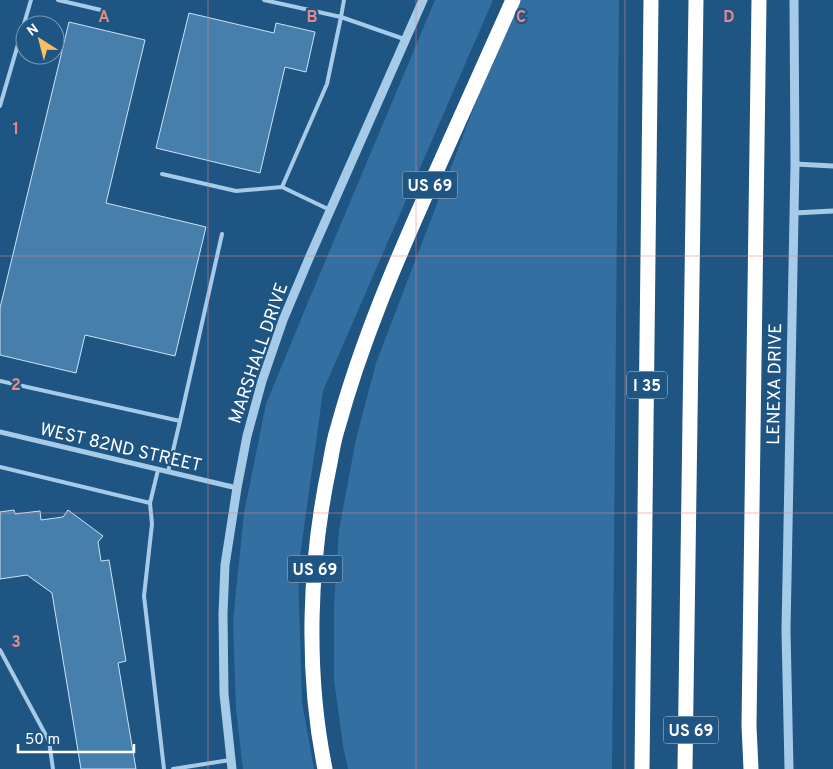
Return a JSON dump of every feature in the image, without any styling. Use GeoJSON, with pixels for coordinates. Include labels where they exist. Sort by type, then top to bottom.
{"type":"FeatureCollection","features":[{"type":"Feature","properties":{"kind":"highway","name":"US 69"},"geometry":{"type":"LineString","coordinates":[[325,769],[316,700],[313,655],[313,594],[317,541],[324,490],[337,428],[358,363],[402,248],[513,0]]}},
{"type":"Feature","properties":{"kind":"highway","name":"I 35"},"geometry":{"type":"LineString","coordinates":[[642,769],[651,0]]}},
{"type":"Feature","properties":{"kind":"highway","name":"I 35"},"geometry":{"type":"LineString","coordinates":[[685,769],[696,0]]}},
{"type":"Feature","properties":{"kind":"highway"},"geometry":{"type":"LineString","coordinates":[[751,769],[749,726],[759,0]]}},
{"type":"Feature","properties":{"kind":"highway","name":"US 69"},"geometry":{"type":"LineString","coordinates":[[686,691],[696,769]]}},
{"type":"Feature","properties":{"kind":"street","name":"MARSHALL DRIVE"},"geometry":{"type":"LineString","coordinates":[[231,765],[224,694],[223,614],[225,565],[236,488],[247,436],[262,382],[283,320],[423,0]]}},
{"type":"Feature","properties":{"kind":"street","name":"LENEXA DRIVE"},"geometry":{"type":"LineString","coordinates":[[789,769],[786,630],[795,164],[794,0]]}},
{"type":"Feature","properties":{"kind":"street"},"geometry":{"type":"LineString","coordinates":[[795,164],[833,166]]}},
{"type":"Feature","properties":{"kind":"street"},"geometry":{"type":"LineString","coordinates":[[794,213],[833,211]]}},
{"type":"Feature","properties":{"kind":"street","name":"WEST 82ND STREET"},"geometry":{"type":"LineString","coordinates":[[0,432],[236,488]]}},
{"type":"Feature","properties":{"kind":"lane"},"geometry":{"type":"LineString","coordinates":[[0,106],[31,0]]}},
{"type":"Feature","properties":{"kind":"lane"},"geometry":{"type":"LineString","coordinates":[[58,0],[101,10]]}},
{"type":"Feature","properties":{"kind":"lane"},"geometry":{"type":"LineString","coordinates":[[264,0],[341,17],[406,40]]}},
{"type":"Feature","properties":{"kind":"lane"},"geometry":{"type":"LineString","coordinates":[[282,187],[327,84],[344,0]]}},
{"type":"Feature","properties":{"kind":"lane"},"geometry":{"type":"LineString","coordinates":[[162,174],[236,191],[282,187],[330,210]]}},
{"type":"Feature","properties":{"kind":"lane"},"geometry":{"type":"LineString","coordinates":[[168,472],[222,234]]}},
{"type":"Feature","properties":{"kind":"lane"},"geometry":{"type":"LineString","coordinates":[[0,381],[180,421]]}},
{"type":"Feature","properties":{"kind":"lane"},"geometry":{"type":"LineString","coordinates":[[0,467],[150,503]]}},
{"type":"Feature","properties":{"kind":"lane"},"geometry":{"type":"LineString","coordinates":[[158,470],[150,503],[152,524],[144,596],[164,769]]}},
{"type":"Feature","properties":{"kind":"lane"},"geometry":{"type":"LineString","coordinates":[[0,650],[50,741],[53,769]]}},
{"type":"Feature","properties":{"kind":"lane"},"geometry":{"type":"LineString","coordinates":[[173,769],[231,765]]}},
{"type":"Feature","properties":{"kind":"shaded area"},"geometry":{"type":"Polygon","coordinates":[[[435,0],[493,0],[323,391],[298,571],[302,702],[314,769],[243,769],[236,710],[233,621],[244,513],[266,404],[435,0]]]}},
{"type":"Feature","properties":{"kind":"shaded area"},"geometry":{"type":"Polygon","coordinates":[[[515,0],[619,0],[612,769],[348,769],[334,680],[334,605],[339,530],[356,439],[376,363],[515,0]]]}},
{"type":"Feature","properties":{"kind":"building"},"geometry":{"type":"Polygon","coordinates":[[[189,13],[274,33],[276,23],[315,32],[306,72],[285,67],[260,173],[156,148],[189,13]]]}},
{"type":"Feature","properties":{"kind":"building"},"geometry":{"type":"Polygon","coordinates":[[[69,22],[145,40],[106,203],[206,227],[175,356],[85,335],[76,373],[0,355],[0,308],[59,65],[65,65],[65,39],[69,22]]]}},
{"type":"Feature","properties":{"kind":"building"},"geometry":{"type":"Polygon","coordinates":[[[14,510],[15,514],[40,511],[41,520],[63,517],[68,510],[103,536],[98,542],[101,561],[109,560],[126,661],[118,663],[136,769],[81,769],[52,593],[27,575],[0,579],[0,512],[14,510]]]}}]}
